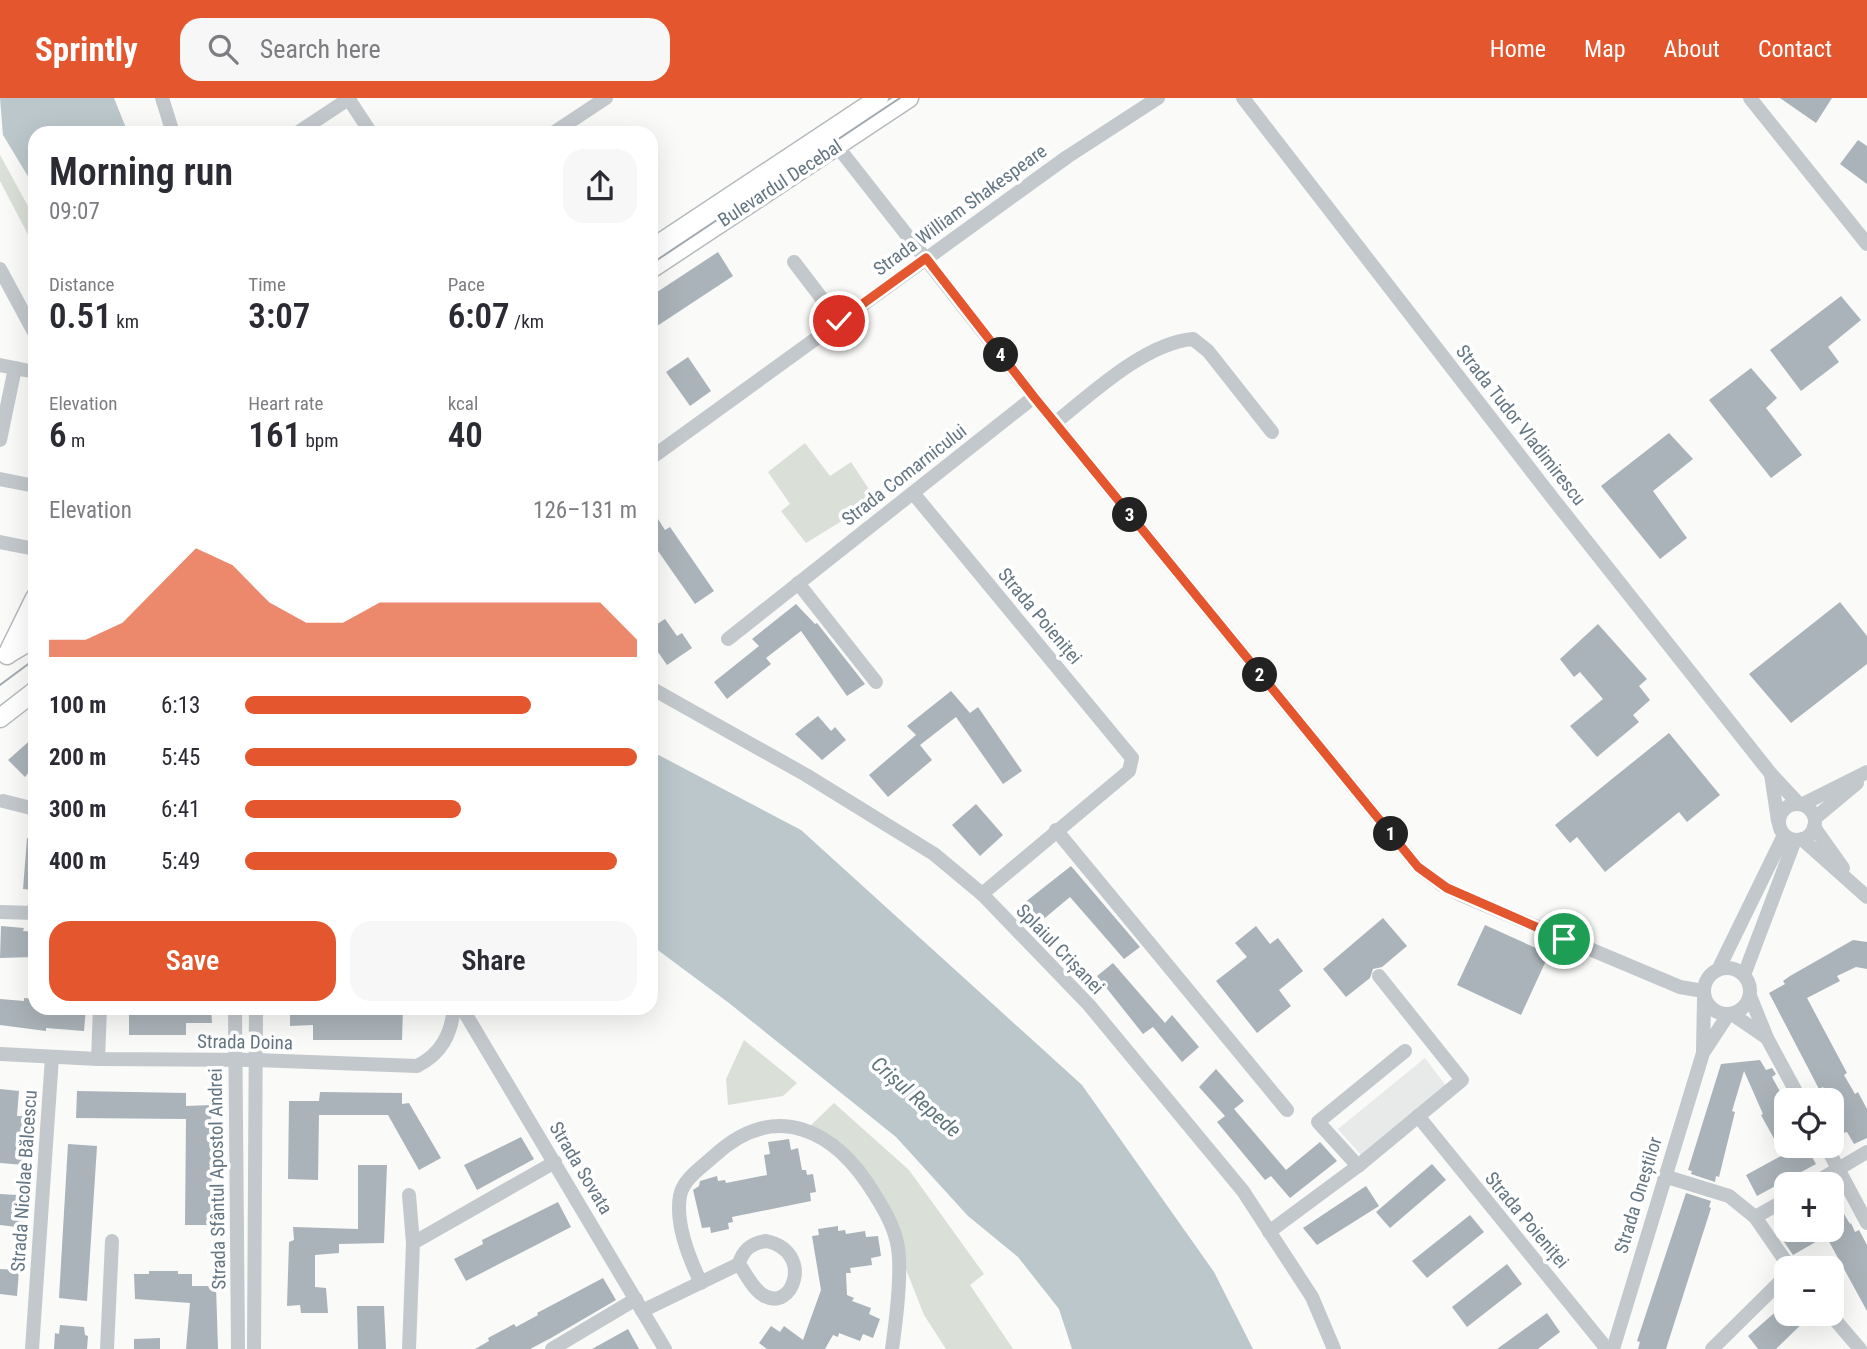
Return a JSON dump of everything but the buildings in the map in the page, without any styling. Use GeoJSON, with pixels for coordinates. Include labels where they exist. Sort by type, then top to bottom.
{"type":"FeatureCollection","features":[{"type":"Feature","properties":{"kind":"main road","name":"Bulevardul Decebal"},"geometry":{"type":"LineString","coordinates":[[658,244],[878,98]]}},
{"type":"Feature","properties":{"kind":"main road","name":"Bulevardul Decebal"},"geometry":{"type":"LineString","coordinates":[[658,264],[909,98]]}},
{"type":"Feature","properties":{"kind":"main road"},"geometry":{"type":"LineString","coordinates":[[3,658],[28,611]]}},
{"type":"Feature","properties":{"kind":"main road"},"geometry":{"type":"LineString","coordinates":[[3,658],[28,642]]}},
{"type":"Feature","properties":{"kind":"main road"},"geometry":{"type":"LineString","coordinates":[[0,718],[28,698]]}},
{"type":"Feature","properties":{"kind":"street"},"geometry":{"type":"LineString","coordinates":[[162,98],[171,126]]}},
{"type":"Feature","properties":{"kind":"street"},"geometry":{"type":"LineString","coordinates":[[307,126],[349,98],[367,126]]}},
{"type":"Feature","properties":{"kind":"street"},"geometry":{"type":"LineString","coordinates":[[564,126],[606,98]]}},
{"type":"Feature","properties":{"kind":"street","name":"Strada William Shakespeare"},"geometry":{"type":"LineString","coordinates":[[658,453],[1067,157],[1158,98]]}},
{"type":"Feature","properties":{"kind":"street","name":"Strada Tudor Vladimirescu"},"geometry":{"type":"LineString","coordinates":[[1243,98],[1554,500],[1771,774],[1800,804],[1811,809],[1815,823],[1856,887]]}},
{"type":"Feature","properties":{"kind":"street"},"geometry":{"type":"LineString","coordinates":[[1752,99],[1867,244]]}},
{"type":"Feature","properties":{"kind":"street"},"geometry":{"type":"LineString","coordinates":[[837,146],[1034,397],[1418,867],[1442,886],[1704,995],[1713,1010],[1730,1014],[1767,1038]]}},
{"type":"Feature","properties":{"kind":"street"},"geometry":{"type":"LineString","coordinates":[[794,262],[839,321]]}},
{"type":"Feature","properties":{"kind":"street"},"geometry":{"type":"LineString","coordinates":[[0,269],[28,321]]}},
{"type":"Feature","properties":{"kind":"street"},"geometry":{"type":"LineString","coordinates":[[1055,423],[1118,372],[1178,341],[1193,339],[1208,351],[1272,432]]}},
{"type":"Feature","properties":{"kind":"street"},"geometry":{"type":"LineString","coordinates":[[0,440],[7,367],[28,371]]}},
{"type":"Feature","properties":{"kind":"street","name":"Strada Comarnicului"},"geometry":{"type":"LineString","coordinates":[[728,639],[1034,397]]}},
{"type":"Feature","properties":{"kind":"street"},"geometry":{"type":"LineString","coordinates":[[0,479],[28,485]]}},
{"type":"Feature","properties":{"kind":"street","name":"Strada Poieniței"},"geometry":{"type":"LineString","coordinates":[[913,493],[1132,758],[1129,771],[1056,830]]}},
{"type":"Feature","properties":{"kind":"street"},"geometry":{"type":"LineString","coordinates":[[0,542],[28,548]]}},
{"type":"Feature","properties":{"kind":"street"},"geometry":{"type":"LineString","coordinates":[[799,583],[876,682]]}},
{"type":"Feature","properties":{"kind":"street","name":"Splaiul Crișanei"},"geometry":{"type":"LineString","coordinates":[[658,692],[818,782],[934,855],[982,894],[1088,1005],[1243,1191],[1312,1297],[1334,1349]]}},
{"type":"Feature","properties":{"kind":"street"},"geometry":{"type":"LineString","coordinates":[[1704,995],[1707,978],[1718,970],[1790,834],[1815,823],[1867,773]]}},
{"type":"Feature","properties":{"kind":"street"},"geometry":{"type":"LineString","coordinates":[[1744,975],[1790,834],[1786,806],[1800,804],[1867,773]]}},
{"type":"Feature","properties":{"kind":"street","name":"Strada Tudor Vladimirescu"},"geometry":{"type":"LineString","coordinates":[[1771,774],[1790,834]]}},
{"type":"Feature","properties":{"kind":"street"},"geometry":{"type":"LineString","coordinates":[[3,801],[28,806]]}},
{"type":"Feature","properties":{"kind":"street"},"geometry":{"type":"LineString","coordinates":[[982,894],[1056,830],[1286,1110]]}},
{"type":"Feature","properties":{"kind":"street"},"geometry":{"type":"LineString","coordinates":[[1790,834],[1867,897]]}},
{"type":"Feature","properties":{"kind":"street"},"geometry":{"type":"LineString","coordinates":[[0,912],[28,913]]}},
{"type":"Feature","properties":{"kind":"street"},"geometry":{"type":"LineString","coordinates":[[1718,970],[1731,968],[1744,975],[1748,981],[1750,996],[1767,1038],[1794,1088]]}},
{"type":"Feature","properties":{"kind":"street"},"geometry":{"type":"LineString","coordinates":[[1269,1232],[1358,1166],[1462,1080],[1379,976]]}},
{"type":"Feature","properties":{"kind":"street","name":"Strada Oneștilor"},"geometry":{"type":"LineString","coordinates":[[1613,1349],[1703,1053],[1704,995]]}},
{"type":"Feature","properties":{"kind":"street"},"geometry":{"type":"LineString","coordinates":[[1730,1014],[1745,1007],[1750,996]]}},
{"type":"Feature","properties":{"kind":"street","name":"Strada Oneștilor"},"geometry":{"type":"LineString","coordinates":[[1703,1053],[1730,1014]]}},
{"type":"Feature","properties":{"kind":"street"},"geometry":{"type":"LineString","coordinates":[[98,1059],[100,1015]]}},
{"type":"Feature","properties":{"kind":"street","name":"Strada Sfântul Apostol Andrei"},"geometry":{"type":"LineString","coordinates":[[235,1015],[238,1349]]}},
{"type":"Feature","properties":{"kind":"street","name":"Strada Sfântul Apostol Andrei"},"geometry":{"type":"LineString","coordinates":[[254,1349],[256,1015]]}},
{"type":"Feature","properties":{"kind":"street","name":"Strada Doina"},"geometry":{"type":"LineString","coordinates":[[0,1054],[98,1059],[256,1060],[416,1066],[430,1059],[439,1050],[448,1036],[452,1015]]}},
{"type":"Feature","properties":{"kind":"street","name":"Strada Sovata"},"geometry":{"type":"LineString","coordinates":[[467,1015],[665,1349]]}},
{"type":"Feature","properties":{"kind":"street"},"geometry":{"type":"LineString","coordinates":[[1358,1166],[1318,1122],[1405,1051]]}},
{"type":"Feature","properties":{"kind":"street","name":"Strada Nicolae Bălcescu"},"geometry":{"type":"LineString","coordinates":[[32,1349],[52,1057]]}},
{"type":"Feature","properties":{"kind":"street","name":"Strada Poieniței"},"geometry":{"type":"LineString","coordinates":[[1418,1116],[1607,1349]]}},
{"type":"Feature","properties":{"kind":"street"},"geometry":{"type":"LineString","coordinates":[[701,1283],[691,1261],[679,1213],[680,1193],[688,1179],[733,1139],[771,1128],[807,1129],[830,1141],[862,1173],[889,1219],[898,1249],[896,1319],[892,1349]]}},
{"type":"Feature","properties":{"kind":"street"},"geometry":{"type":"LineString","coordinates":[[1833,1172],[1867,1153]]}},
{"type":"Feature","properties":{"kind":"street"},"geometry":{"type":"LineString","coordinates":[[1832,1158],[1867,1223]]}},
{"type":"Feature","properties":{"kind":"street"},"geometry":{"type":"LineString","coordinates":[[413,1243],[555,1162]]}},
{"type":"Feature","properties":{"kind":"street"},"geometry":{"type":"LineString","coordinates":[[1664,1176],[1729,1196],[1755,1217],[1782,1256]]}},
{"type":"Feature","properties":{"kind":"street"},"geometry":{"type":"LineString","coordinates":[[409,1195],[413,1243],[409,1349]]}},
{"type":"Feature","properties":{"kind":"street"},"geometry":{"type":"LineString","coordinates":[[1755,1217],[1774,1206]]}},
{"type":"Feature","properties":{"kind":"street"},"geometry":{"type":"LineString","coordinates":[[107,1349],[112,1241]]}},
{"type":"Feature","properties":{"kind":"street"},"geometry":{"type":"LineString","coordinates":[[552,1349],[639,1305],[701,1283],[739,1264]]}},
{"type":"Feature","properties":{"kind":"street"},"geometry":{"type":"LineString","coordinates":[[1712,1349],[1774,1289]]}},
{"type":"Feature","properties":{"kind":"street"},"geometry":{"type":"LineString","coordinates":[[1840,1326],[1860,1349]]}},
{"type":"Feature","properties":{"kind":"shaded area"},"geometry":{"type":"Polygon","coordinates":[[[0,155],[28,206],[28,235],[0,181],[0,155]]]}},
{"type":"Feature","properties":{"kind":"shaded area"},"geometry":{"type":"Polygon","coordinates":[[[805,443],[830,476],[851,462],[876,500],[806,543],[781,511],[790,504],[768,472],[805,443]]]}},
{"type":"Feature","properties":{"kind":"shaded area"},"geometry":{"type":"Polygon","coordinates":[[[744,1040],[797,1083],[783,1096],[728,1105],[726,1079],[744,1040]]]}},
{"type":"Feature","properties":{"kind":"shaded area"},"geometry":{"type":"Polygon","coordinates":[[[1425,1058],[1447,1087],[1361,1155],[1338,1129],[1425,1058]]]}},
{"type":"Feature","properties":{"kind":"shaded area"},"geometry":{"type":"Polygon","coordinates":[[[834,1103],[909,1170],[984,1274],[970,1285],[1013,1349],[946,1349],[924,1315],[898,1249],[862,1173],[807,1129],[834,1103]]]}},
{"type":"Feature","properties":{"kind":"water"},"geometry":{"type":"Polygon","coordinates":[[[0,98],[114,98],[125,126],[28,126],[28,176],[3,135],[0,98]]]}},
{"type":"Feature","properties":{"kind":"water","name":"Crișul Repede"},"geometry":{"type":"Polygon","coordinates":[[[658,755],[801,830],[1082,1085],[1214,1272],[1253,1349],[1072,1349],[1059,1309],[1018,1257],[968,1216],[896,1137],[729,1003],[658,950],[658,755]]]}},
{"type":"Feature","properties":{"kind":"tram line"},"geometry":{"type":"LineString","coordinates":[[658,259],[900,98]]}},
{"type":"Feature","properties":{"kind":"tram line"},"geometry":{"type":"LineString","coordinates":[[0,685],[28,664]]}},
{"type":"Feature","properties":{"kind":"route"},"geometry":{"type":"LineString","coordinates":[[839,321],[926,258],[1034,397],[1418,867],[1442,886],[1564,939]]}}]}
